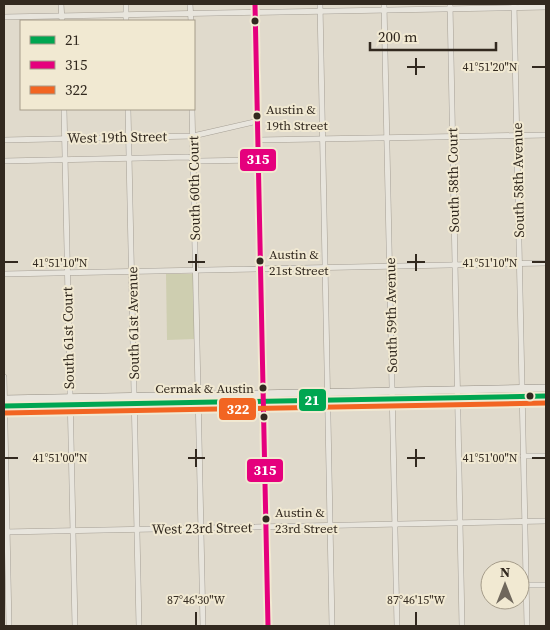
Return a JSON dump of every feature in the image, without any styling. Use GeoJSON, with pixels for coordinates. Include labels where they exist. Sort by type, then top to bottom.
{"type":"FeatureCollection","features":[{"type":"Feature","properties":{"kind":"main road"},"geometry":{"type":"LineString","coordinates":[[255,4],[268,626]]}},
{"type":"Feature","properties":{"kind":"main road"},"geometry":{"type":"LineString","coordinates":[[4,399],[70,401],[198,399],[522,392],[546,388]]}},
{"type":"Feature","properties":{"kind":"main road"},"geometry":{"type":"LineString","coordinates":[[522,392],[546,396]]}},
{"type":"Feature","properties":{"kind":"main road"},"geometry":{"type":"LineString","coordinates":[[4,406],[70,401]]}},
{"type":"Feature","properties":{"kind":"street"},"geometry":{"type":"LineString","coordinates":[[62,4],[62,19]]}},
{"type":"Feature","properties":{"kind":"street"},"geometry":{"type":"LineString","coordinates":[[126,4],[126,20]]}},
{"type":"Feature","properties":{"kind":"street"},"geometry":{"type":"LineString","coordinates":[[190,4],[191,20]]}},
{"type":"Feature","properties":{"kind":"street"},"geometry":{"type":"LineString","coordinates":[[320,4],[332,626]]}},
{"type":"Feature","properties":{"kind":"street","name":"South 58th Court"},"geometry":{"type":"LineString","coordinates":[[450,6],[462,626]]}},
{"type":"Feature","properties":{"kind":"street","name":"South 58th Avenue"},"geometry":{"type":"LineString","coordinates":[[514,6],[526,560]]}},
{"type":"Feature","properties":{"kind":"street"},"geometry":{"type":"LineString","coordinates":[[4,17],[62,19],[126,15],[320,11],[384,7],[546,7]]}},
{"type":"Feature","properties":{"kind":"street","name":"South 59th Avenue"},"geometry":{"type":"LineString","coordinates":[[384,7],[397,626]]}},
{"type":"Feature","properties":{"kind":"street","name":"South 61st Court"},"geometry":{"type":"LineString","coordinates":[[64,110],[74,626]]}},
{"type":"Feature","properties":{"kind":"street","name":"South 61st Avenue"},"geometry":{"type":"LineString","coordinates":[[128,110],[139,626]]}},
{"type":"Feature","properties":{"kind":"street","name":"South 60th Court"},"geometry":{"type":"LineString","coordinates":[[192,110],[203,626]]}},
{"type":"Feature","properties":{"kind":"street","name":"West 19th Street"},"geometry":{"type":"LineString","coordinates":[[4,140],[193,136],[258,121]]}},
{"type":"Feature","properties":{"kind":"street"},"geometry":{"type":"LineString","coordinates":[[258,140],[546,135]]}},
{"type":"Feature","properties":{"kind":"street"},"geometry":{"type":"LineString","coordinates":[[4,161],[129,158],[194,158],[200,161],[258,160]]}},
{"type":"Feature","properties":{"kind":"street"},"geometry":{"type":"LineString","coordinates":[[4,274],[546,263]]}},
{"type":"Feature","properties":{"kind":"street"},"geometry":{"type":"LineString","coordinates":[[4,377],[5,532],[9,626]]}},
{"type":"Feature","properties":{"kind":"street"},"geometry":{"type":"LineString","coordinates":[[523,456],[546,456]]}},
{"type":"Feature","properties":{"kind":"street","name":"West 23rd Street"},"geometry":{"type":"LineString","coordinates":[[5,532],[546,521]]}},
{"type":"Feature","properties":{"kind":"street"},"geometry":{"type":"LineString","coordinates":[[530,585],[546,585]]}},
{"type":"Feature","properties":{"kind":"street","name":"South 58th Avenue"},"geometry":{"type":"LineString","coordinates":[[527,610],[527,626]]}},
{"type":"Feature","properties":{"kind":"green space"},"geometry":{"type":"Polygon","coordinates":[[[166,274],[193,274],[195,339],[167,340],[166,274]]]}},
{"type":"Feature","properties":{"kind":"transit line","name":"315"},"geometry":{"type":"LineString","coordinates":[[255,4],[268,626]]}},
{"type":"Feature","properties":{"kind":"transit line","name":"21"},"geometry":{"type":"LineString","coordinates":[[4,406],[546,396]]}},
{"type":"Feature","properties":{"kind":"transit line","name":"322"},"geometry":{"type":"LineString","coordinates":[[4,413],[546,403]]}},
{"type":"Feature","properties":{"kind":"place","name":"Austin & 19th Street"},"geometry":{"type":"Point","coordinates":[257,116]}},
{"type":"Feature","properties":{"kind":"place","name":"Austin & 21st Street"},"geometry":{"type":"Point","coordinates":[260,261]}},
{"type":"Feature","properties":{"kind":"place","name":"Cermak & Austin"},"geometry":{"type":"Point","coordinates":[263,388]}},
{"type":"Feature","properties":{"kind":"place","name":"Austin & 23rd Street"},"geometry":{"type":"Point","coordinates":[266,519]}}]}
